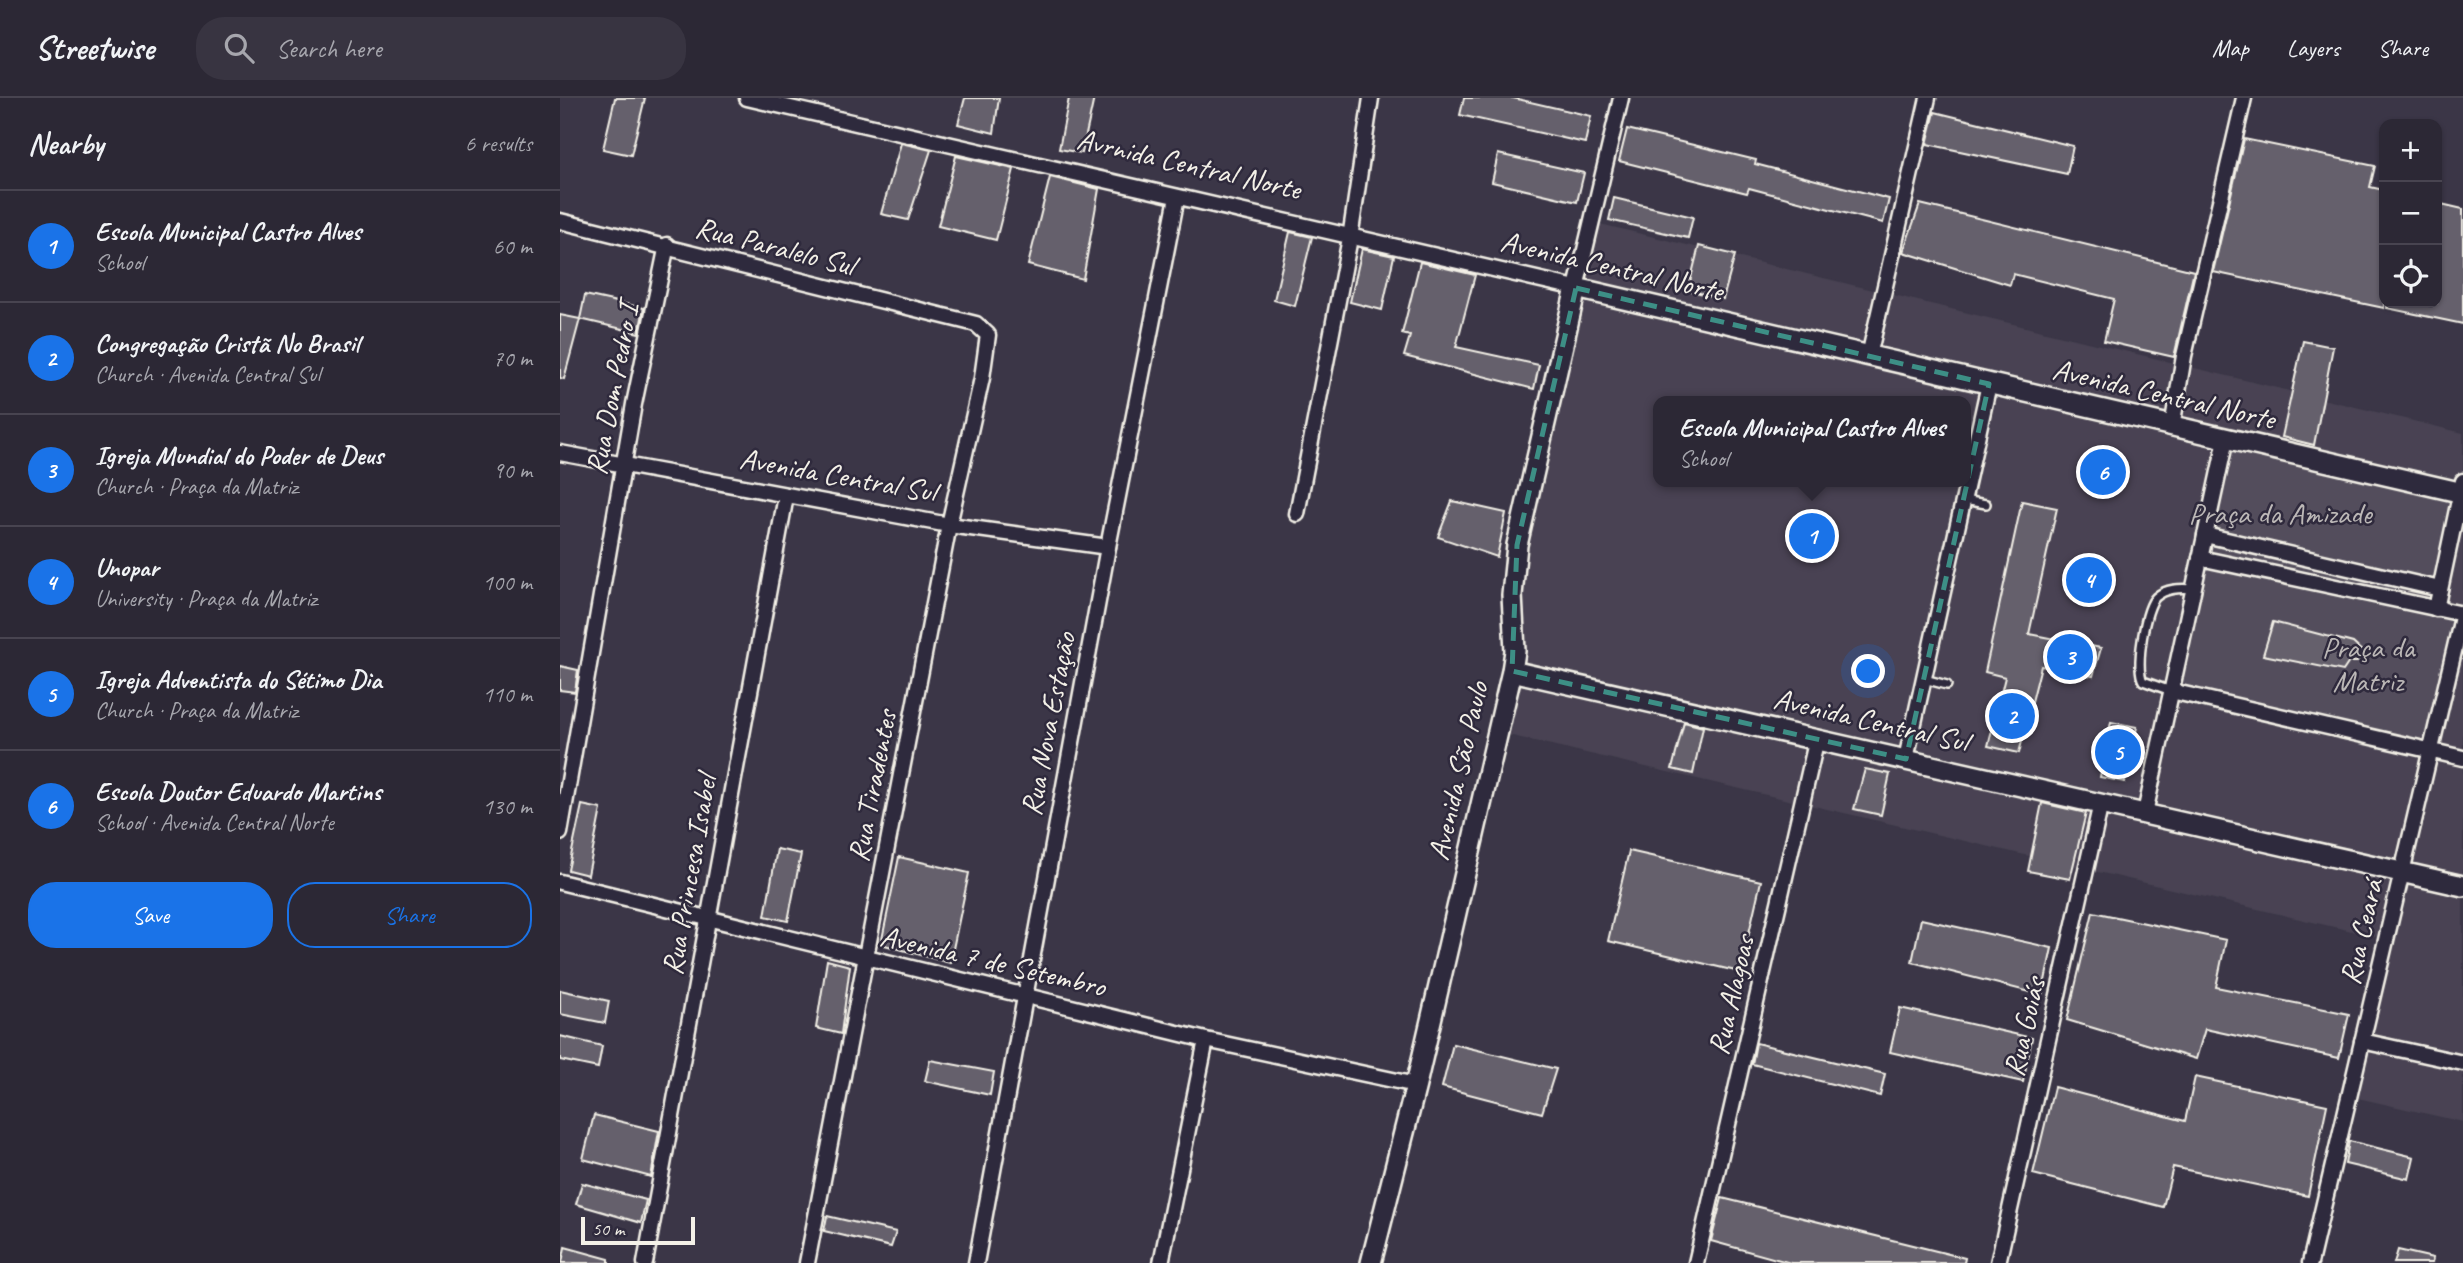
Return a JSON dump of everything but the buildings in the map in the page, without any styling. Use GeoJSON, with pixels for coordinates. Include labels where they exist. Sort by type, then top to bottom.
{"type":"FeatureCollection","features":[{"type":"Feature","properties":{"kind":"main road","name":"Avenida Central Norte"},"geometry":{"type":"LineString","coordinates":[[1578,286],[2172,427],[2462,489]]}},
{"type":"Feature","properties":{"kind":"main road","name":"Avenida São Paulo"},"geometry":{"type":"LineString","coordinates":[[1371,1263],[1416,1085],[1512,671],[1515,651],[1512,595],[1517,545],[1578,286]]}},
{"type":"Feature","properties":{"kind":"main road","name":"Avenida Central Sul"},"geometry":{"type":"LineString","coordinates":[[1512,671],[2463,886]]}},
{"type":"Feature","properties":{"kind":"street","name":"Avenida Central Norte"},"geometry":{"type":"LineString","coordinates":[[747,98],[1578,286]]}},
{"type":"Feature","properties":{"kind":"street","name":"Avrnida Central Norte"},"geometry":{"type":"LineString","coordinates":[[788,98],[1351,233]]}},
{"type":"Feature","properties":{"kind":"street"},"geometry":{"type":"LineString","coordinates":[[1297,514],[1351,233],[1371,98]]}},
{"type":"Feature","properties":{"kind":"street"},"geometry":{"type":"LineString","coordinates":[[1578,286],[1621,98]]}},
{"type":"Feature","properties":{"kind":"street"},"geometry":{"type":"LineString","coordinates":[[1578,286],[1627,98]]}},
{"type":"Feature","properties":{"kind":"street"},"geometry":{"type":"LineString","coordinates":[[1869,356],[1928,98]]}},
{"type":"Feature","properties":{"kind":"street"},"geometry":{"type":"LineString","coordinates":[[2172,427],[2187,343],[2244,98]]}},
{"type":"Feature","properties":{"kind":"street","name":"Rua Nova Estação"},"geometry":{"type":"LineString","coordinates":[[976,1263],[1023,995],[1177,197]]}},
{"type":"Feature","properties":{"kind":"street","name":"Rua Paralelo Sul"},"geometry":{"type":"LineString","coordinates":[[560,220],[976,324]]}},
{"type":"Feature","properties":{"kind":"street","name":"Rua Dom Pedro I"},"geometry":{"type":"LineString","coordinates":[[560,833],[624,466],[667,245]]}},
{"type":"Feature","properties":{"kind":"street","name":"Rua Tiradentes"},"geometry":{"type":"LineString","coordinates":[[807,1263],[949,525],[988,344],[985,330],[976,324]]}},
{"type":"Feature","properties":{"kind":"street"},"geometry":{"type":"LineString","coordinates":[[1971,464],[1989,384]]}},
{"type":"Feature","properties":{"kind":"street"},"geometry":{"type":"LineString","coordinates":[[2145,813],[2226,439]]}},
{"type":"Feature","properties":{"kind":"street","name":"Avenida Central Sul"},"geometry":{"type":"LineString","coordinates":[[560,453],[949,525],[1108,547]]}},
{"type":"Feature","properties":{"kind":"street"},"geometry":{"type":"LineString","coordinates":[[1906,759],[1966,487]]}},
{"type":"Feature","properties":{"kind":"street"},"geometry":{"type":"LineString","coordinates":[[2436,609],[2462,489]]}},
{"type":"Feature","properties":{"kind":"street","name":"Rua Princesa Isabel"},"geometry":{"type":"LineString","coordinates":[[645,1263],[786,496]]}},
{"type":"Feature","properties":{"kind":"street"},"geometry":{"type":"LineString","coordinates":[[2205,536],[2440,589]]}},
{"type":"Feature","properties":{"kind":"street"},"geometry":{"type":"LineString","coordinates":[[2200,558],[2463,613]]}},
{"type":"Feature","properties":{"kind":"street","name":"Rua Ceará"},"geometry":{"type":"LineString","coordinates":[[2310,1263],[2463,613]]}},
{"type":"Feature","properties":{"kind":"street"},"geometry":{"type":"LineString","coordinates":[[2171,691],[2463,758]]}},
{"type":"Feature","properties":{"kind":"street","name":"Rua Alagoas"},"geometry":{"type":"LineString","coordinates":[[1696,1263],[1816,738]]}},
{"type":"Feature","properties":{"kind":"street","name":"Rua Goiás"},"geometry":{"type":"LineString","coordinates":[[1998,1263],[2101,803]]}},
{"type":"Feature","properties":{"kind":"street","name":"Avenida 7 de Setembro"},"geometry":{"type":"LineString","coordinates":[[560,882],[1206,1040],[1416,1085]]}},
{"type":"Feature","properties":{"kind":"street"},"geometry":{"type":"LineString","coordinates":[[1161,1263],[1206,1040]]}},
{"type":"Feature","properties":{"kind":"street"},"geometry":{"type":"LineString","coordinates":[[2362,1041],[2463,1063]]}},
{"type":"Feature","properties":{"kind":"lane"},"geometry":{"type":"LineString","coordinates":[[1963,500],[1986,504]]}},
{"type":"Feature","properties":{"kind":"lane"},"geometry":{"type":"LineString","coordinates":[[2171,691],[2143,681],[2140,677],[2138,666],[2149,610],[2153,599],[2168,590],[2194,589]]}},
{"type":"Feature","properties":{"kind":"lane"},"geometry":{"type":"LineString","coordinates":[[1923,679],[1947,685]]}},
{"type":"Feature","properties":{"kind":"highlighted area"},"geometry":{"type":"Polygon","coordinates":[[[1576,288],[1989,384],[1906,759],[1512,671],[1517,545],[1576,288]]]}},
{"type":"Feature","properties":{"kind":"shaded area"},"geometry":{"type":"Polygon","coordinates":[[[1592,222],[2463,433],[2463,1122],[2349,1096],[2386,939],[1504,734],[1517,545],[1592,222]]]}},
{"type":"Feature","properties":{"kind":"green space"},"geometry":{"type":"Polygon","coordinates":[[[2225,439],[2460,493],[2436,607],[2463,614],[2431,750],[2171,691],[2225,439]]]}},
{"type":"Feature","properties":{"kind":"place","name":"Escola Doutor Eduardo Martins"},"geometry":{"type":"Point","coordinates":[2103,472]}},
{"type":"Feature","properties":{"kind":"place","name":"Escola Municipal Castro Alves"},"geometry":{"type":"Point","coordinates":[1812,536]}},
{"type":"Feature","properties":{"kind":"place","name":"Unopar"},"geometry":{"type":"Point","coordinates":[2089,580]}},
{"type":"Feature","properties":{"kind":"place","name":"Igreja Mundial do Poder de Deus"},"geometry":{"type":"Point","coordinates":[2070,657]}},
{"type":"Feature","properties":{"kind":"place","name":"Congregação Cristã No Brasil"},"geometry":{"type":"Point","coordinates":[2012,716]}},
{"type":"Feature","properties":{"kind":"place","name":"Igreja Adventista do Sétimo Dia"},"geometry":{"type":"Point","coordinates":[2118,752]}},
{"type":"Feature","properties":{"kind":"park label","name":"Praça da Amizade"},"geometry":{"type":"Point","coordinates":[2280,513]}},
{"type":"Feature","properties":{"kind":"park label","name":"Praça da Matriz"},"geometry":{"type":"Point","coordinates":[2368,664]}}]}
